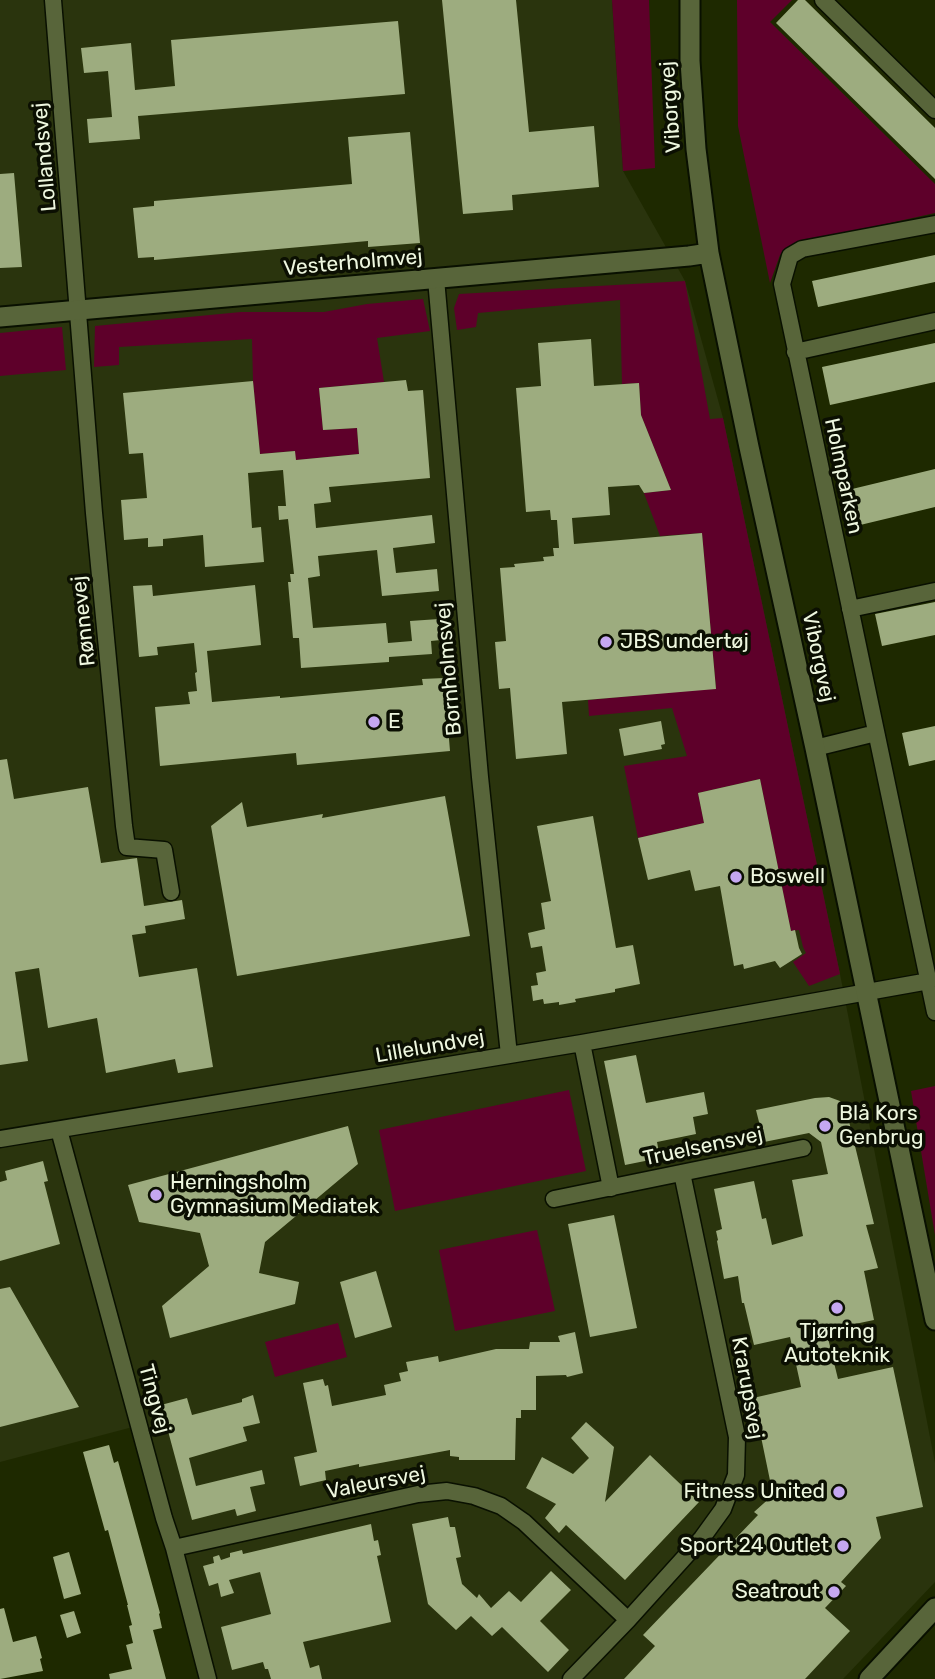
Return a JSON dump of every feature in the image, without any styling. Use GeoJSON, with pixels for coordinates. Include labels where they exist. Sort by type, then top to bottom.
{"type":"FeatureCollection","features":[{"type":"Feature","properties":{"kind":"street","name":"Lollandsvej"},"geometry":{"type":"LineString","coordinates":[[53,0],[79,310]]}},
{"type":"Feature","properties":{"kind":"street","name":"Viborgvej"},"geometry":{"type":"LineString","coordinates":[[690,0],[690,61],[696,149],[709,253],[935,1320]]}},
{"type":"Feature","properties":{"kind":"street"},"geometry":{"type":"LineString","coordinates":[[823,0],[935,110]]}},
{"type":"Feature","properties":{"kind":"street","name":"Holmparken"},"geometry":{"type":"LineString","coordinates":[[935,224],[802,249],[790,256],[782,284],[935,1012]]}},
{"type":"Feature","properties":{"kind":"street","name":"Vesterholmvej"},"geometry":{"type":"LineString","coordinates":[[0,317],[709,253]]}},
{"type":"Feature","properties":{"kind":"street","name":"Bornholmsvej"},"geometry":{"type":"LineString","coordinates":[[436,279],[476,738],[509,1055]]}},
{"type":"Feature","properties":{"kind":"street","name":"Rønnevej"},"geometry":{"type":"LineString","coordinates":[[79,310],[94,513],[127,847],[164,850],[172,892]]}},
{"type":"Feature","properties":{"kind":"street"},"geometry":{"type":"LineString","coordinates":[[795,352],[935,321]]}},
{"type":"Feature","properties":{"kind":"street"},"geometry":{"type":"LineString","coordinates":[[850,609],[935,591]]}},
{"type":"Feature","properties":{"kind":"street"},"geometry":{"type":"LineString","coordinates":[[815,748],[876,733]]}},
{"type":"Feature","properties":{"kind":"street"},"geometry":{"type":"LineString","coordinates":[[866,992],[929,981]]}},
{"type":"Feature","properties":{"kind":"street","name":"Lillelundvej"},"geometry":{"type":"LineString","coordinates":[[0,1139],[582,1043],[866,992]]}},
{"type":"Feature","properties":{"kind":"street"},"geometry":{"type":"LineString","coordinates":[[582,1043],[611,1188]]}},
{"type":"Feature","properties":{"kind":"street","name":"Tingvej"},"geometry":{"type":"LineString","coordinates":[[59,1130],[208,1679]]}},
{"type":"Feature","properties":{"kind":"street","name":"Truelsensvej"},"geometry":{"type":"LineString","coordinates":[[554,1199],[803,1148]]}},
{"type":"Feature","properties":{"kind":"street","name":"Krarupsvej"},"geometry":{"type":"LineString","coordinates":[[571,1679],[702,1538],[723,1509],[736,1475],[737,1437],[682,1173]]}},
{"type":"Feature","properties":{"kind":"street","name":"Valeursvej"},"geometry":{"type":"LineString","coordinates":[[174,1548],[418,1494],[446,1491],[474,1496],[501,1506],[524,1522],[628,1620]]}},
{"type":"Feature","properties":{"kind":"street"},"geometry":{"type":"LineString","coordinates":[[869,1679],[935,1608]]}},
{"type":"Feature","properties":{"kind":"shaded area"},"geometry":{"type":"Polygon","coordinates":[[[0,0],[612,0],[623,171],[685,281],[723,418],[840,974],[935,1463],[935,1582],[843,1679],[215,1679],[144,1424],[0,1462],[0,0]]]}},
{"type":"Feature","properties":{"kind":"shaded area"},"geometry":{"type":"Polygon","coordinates":[[[612,0],[649,0],[655,168],[623,171],[612,0]]]}},
{"type":"Feature","properties":{"kind":"shaded area"},"geometry":{"type":"Polygon","coordinates":[[[737,0],[792,0],[770,22],[935,184],[935,213],[804,242],[780,255],[770,283],[738,126],[737,0]]]}},
{"type":"Feature","properties":{"kind":"shaded area"},"geometry":{"type":"Polygon","coordinates":[[[685,281],[710,419],[723,418],[840,974],[809,986],[793,962],[806,953],[799,930],[791,931],[760,779],[698,793],[704,823],[638,838],[624,766],[687,756],[672,708],[589,716],[588,700],[716,688],[702,533],[660,536],[644,493],[671,490],[641,415],[639,383],[622,384],[620,300],[478,313],[476,327],[457,330],[454,308],[459,294],[685,281]]]}},
{"type":"Feature","properties":{"kind":"shaded area"},"geometry":{"type":"Polygon","coordinates":[[[423,299],[430,331],[377,338],[384,382],[319,388],[323,430],[357,428],[359,454],[296,460],[294,451],[260,454],[252,339],[119,347],[119,365],[94,367],[95,326],[241,312],[324,312],[367,304],[423,299]]]}},
{"type":"Feature","properties":{"kind":"shaded area"},"geometry":{"type":"Polygon","coordinates":[[[62,327],[66,370],[0,376],[0,333],[62,327]]]}},
{"type":"Feature","properties":{"kind":"shaded area"},"geometry":{"type":"Polygon","coordinates":[[[935,1086],[935,1235],[911,1091],[935,1086]]]}},
{"type":"Feature","properties":{"kind":"shaded area"},"geometry":{"type":"Polygon","coordinates":[[[569,1090],[586,1171],[395,1211],[379,1130],[569,1090]]]}},
{"type":"Feature","properties":{"kind":"shaded area"},"geometry":{"type":"Polygon","coordinates":[[[537,1230],[555,1311],[455,1331],[439,1250],[537,1230]]]}},
{"type":"Feature","properties":{"kind":"shaded area"},"geometry":{"type":"Polygon","coordinates":[[[338,1323],[347,1357],[275,1377],[265,1342],[338,1323]]]}},
{"type":"Feature","properties":{"kind":"building"},"geometry":{"type":"Polygon","coordinates":[[[442,0],[516,0],[529,132],[594,126],[599,187],[512,195],[513,210],[463,214],[442,0]]]}},
{"type":"Feature","properties":{"kind":"building"},"geometry":{"type":"Polygon","coordinates":[[[798,0],[805,0],[935,128],[935,179],[776,23],[798,0]]]}},
{"type":"Feature","properties":{"kind":"building"},"geometry":{"type":"Polygon","coordinates":[[[398,21],[405,94],[138,116],[140,139],[89,143],[87,119],[112,117],[108,71],[84,73],[81,48],[131,43],[135,90],[175,86],[171,40],[398,21]]]}},
{"type":"Feature","properties":{"kind":"building"},"geometry":{"type":"Polygon","coordinates":[[[410,132],[420,243],[368,247],[368,241],[154,260],[154,257],[138,258],[133,208],[154,206],[154,201],[352,184],[348,137],[410,132]]]}},
{"type":"Feature","properties":{"kind":"building"},"geometry":{"type":"Polygon","coordinates":[[[14,173],[22,267],[0,268],[0,174],[14,173]]]}},
{"type":"Feature","properties":{"kind":"building"},"geometry":{"type":"Polygon","coordinates":[[[935,255],[935,282],[818,307],[812,281],[935,255]]]}},
{"type":"Feature","properties":{"kind":"building","name":"JBS undertøj"},"geometry":{"type":"Polygon","coordinates":[[[591,339],[594,386],[639,383],[641,415],[671,490],[644,493],[639,485],[608,487],[610,515],[572,518],[574,544],[702,533],[716,689],[562,702],[567,754],[516,759],[510,688],[499,689],[495,642],[506,641],[500,568],[544,561],[543,557],[554,556],[553,548],[559,548],[557,520],[551,520],[550,510],[526,512],[516,388],[541,386],[538,343],[591,339]]]}},
{"type":"Feature","properties":{"kind":"building"},"geometry":{"type":"Polygon","coordinates":[[[935,343],[935,382],[830,405],[822,367],[935,343]]]}},
{"type":"Feature","properties":{"kind":"building"},"geometry":{"type":"Polygon","coordinates":[[[406,380],[408,391],[423,390],[430,478],[329,487],[331,502],[314,504],[316,528],[432,515],[435,543],[393,548],[396,573],[437,569],[439,591],[382,596],[377,550],[318,556],[320,576],[308,578],[313,628],[386,623],[388,643],[412,641],[410,621],[439,619],[441,640],[431,641],[432,654],[389,657],[389,662],[301,668],[299,638],[293,638],[288,582],[291,582],[290,574],[294,574],[288,519],[279,520],[278,506],[286,506],[283,470],[248,473],[252,528],[261,527],[264,562],[205,567],[203,535],[163,539],[163,546],[148,547],[148,538],[124,540],[121,500],[147,498],[143,453],[129,454],[123,393],[253,381],[260,454],[295,451],[296,460],[359,454],[357,428],[323,430],[319,388],[406,380]]]}},
{"type":"Feature","properties":{"kind":"building"},"geometry":{"type":"Polygon","coordinates":[[[935,469],[935,507],[856,526],[848,490],[935,469]]]}},
{"type":"Feature","properties":{"kind":"building"},"geometry":{"type":"Polygon","coordinates":[[[152,585],[153,596],[255,585],[261,645],[207,651],[212,702],[423,685],[422,679],[444,678],[450,751],[297,765],[296,753],[160,766],[155,707],[190,704],[188,692],[197,691],[197,672],[194,643],[157,647],[158,655],[139,657],[133,586],[152,585]]]}},
{"type":"Feature","properties":{"kind":"building"},"geometry":{"type":"Polygon","coordinates":[[[935,602],[935,635],[882,646],[875,614],[935,602]]]}},
{"type":"Feature","properties":{"kind":"building"},"geometry":{"type":"Polygon","coordinates":[[[661,721],[665,744],[661,745],[662,749],[624,756],[619,729],[661,721]]]}},
{"type":"Feature","properties":{"kind":"building"},"geometry":{"type":"Polygon","coordinates":[[[935,726],[935,760],[909,766],[902,733],[935,726]]]}},
{"type":"Feature","properties":{"kind":"building"},"geometry":{"type":"Polygon","coordinates":[[[7,759],[14,799],[88,787],[101,863],[137,858],[144,906],[182,900],[185,919],[145,926],[146,933],[132,935],[139,977],[197,968],[213,1067],[178,1073],[175,1059],[106,1073],[97,1018],[48,1028],[39,968],[15,972],[28,1061],[0,1065],[0,760],[7,759]]]}},
{"type":"Feature","properties":{"kind":"building","name":"Boswell"},"geometry":{"type":"Polygon","coordinates":[[[760,779],[791,931],[795,930],[802,954],[780,968],[775,961],[744,969],[743,964],[734,966],[720,886],[695,891],[690,870],[648,880],[638,838],[704,823],[698,793],[760,779]]]}},
{"type":"Feature","properties":{"kind":"building"},"geometry":{"type":"Polygon","coordinates":[[[445,796],[470,936],[237,976],[211,826],[242,802],[247,827],[323,814],[322,818],[445,796]]]}},
{"type":"Feature","properties":{"kind":"building"},"geometry":{"type":"Polygon","coordinates":[[[593,816],[616,948],[633,945],[640,984],[559,1005],[559,1002],[544,1004],[543,999],[533,1001],[531,986],[538,985],[536,973],[546,971],[542,946],[531,948],[528,933],[545,929],[541,903],[551,901],[537,826],[593,816]]]}},
{"type":"Feature","properties":{"kind":"building"},"geometry":{"type":"Polygon","coordinates":[[[636,1055],[646,1103],[704,1092],[708,1114],[693,1117],[696,1134],[657,1142],[660,1158],[625,1165],[604,1061],[636,1055]]]}},
{"type":"Feature","properties":{"kind":"building"},"geometry":{"type":"Polygon","coordinates":[[[829,1097],[840,1101],[846,1109],[874,1224],[866,1225],[878,1268],[864,1271],[874,1320],[826,1330],[838,1379],[893,1367],[923,1507],[876,1517],[881,1538],[841,1582],[846,1586],[825,1608],[850,1631],[805,1679],[624,1679],[655,1646],[643,1635],[758,1515],[754,1512],[773,1495],[753,1398],[801,1387],[790,1337],[754,1345],[742,1303],[738,1276],[724,1279],[716,1231],[722,1229],[714,1189],[754,1181],[762,1219],[766,1218],[772,1245],[803,1236],[792,1180],[828,1174],[821,1142],[809,1133],[764,1142],[756,1110],[829,1097]]]}},
{"type":"Feature","properties":{"kind":"building"},"geometry":{"type":"Polygon","coordinates":[[[348,1126],[358,1164],[265,1242],[259,1273],[299,1282],[295,1304],[170,1338],[162,1306],[209,1266],[200,1233],[139,1222],[128,1185],[348,1126]]]}},
{"type":"Feature","properties":{"kind":"building"},"geometry":{"type":"Polygon","coordinates":[[[43,1161],[48,1181],[44,1182],[60,1244],[0,1261],[0,1182],[7,1180],[5,1171],[43,1161]]]}},
{"type":"Feature","properties":{"kind":"building"},"geometry":{"type":"Polygon","coordinates":[[[614,1215],[637,1328],[590,1337],[568,1224],[614,1215]]]}},
{"type":"Feature","properties":{"kind":"building"},"geometry":{"type":"Polygon","coordinates":[[[376,1271],[392,1327],[355,1338],[340,1282],[376,1271]]]}},
{"type":"Feature","properties":{"kind":"building"},"geometry":{"type":"Polygon","coordinates":[[[10,1287],[79,1407],[0,1427],[0,1289],[10,1287]]]}},
{"type":"Feature","properties":{"kind":"building"},"geometry":{"type":"Polygon","coordinates":[[[575,1332],[583,1373],[567,1377],[536,1376],[536,1410],[521,1410],[521,1418],[516,1418],[515,1460],[459,1460],[459,1457],[450,1456],[450,1450],[325,1471],[326,1480],[300,1486],[294,1457],[317,1452],[303,1383],[323,1379],[325,1386],[328,1385],[332,1406],[386,1395],[384,1385],[401,1381],[399,1373],[408,1371],[406,1362],[438,1356],[439,1362],[496,1349],[529,1349],[530,1342],[560,1342],[558,1336],[575,1332]]]}},
{"type":"Feature","properties":{"kind":"building"},"geometry":{"type":"Polygon","coordinates":[[[253,1395],[260,1423],[243,1427],[247,1441],[189,1458],[196,1486],[262,1470],[265,1484],[250,1487],[256,1511],[237,1516],[235,1509],[192,1520],[161,1405],[187,1398],[192,1415],[242,1402],[242,1399],[253,1395]]]}},
{"type":"Feature","properties":{"kind":"building"},"geometry":{"type":"Polygon","coordinates":[[[586,1422],[614,1447],[605,1502],[650,1455],[699,1502],[625,1580],[566,1525],[559,1533],[545,1518],[556,1504],[526,1488],[542,1457],[573,1474],[589,1458],[571,1438],[586,1422]]]}},
{"type":"Feature","properties":{"kind":"building"},"geometry":{"type":"Polygon","coordinates":[[[109,1445],[114,1463],[118,1461],[160,1613],[162,1628],[153,1630],[166,1679],[110,1679],[109,1674],[132,1669],[126,1645],[133,1643],[129,1626],[132,1625],[108,1530],[105,1531],[83,1452],[109,1445]]]}},
{"type":"Feature","properties":{"kind":"building"},"geometry":{"type":"Polygon","coordinates":[[[448,1517],[450,1527],[455,1527],[461,1557],[456,1558],[462,1584],[477,1598],[479,1594],[491,1608],[509,1591],[521,1602],[551,1571],[571,1590],[540,1621],[569,1650],[548,1672],[502,1627],[492,1636],[471,1616],[456,1630],[428,1604],[412,1524],[448,1517]]]}},
{"type":"Feature","properties":{"kind":"building"},"geometry":{"type":"Polygon","coordinates":[[[371,1524],[374,1541],[378,1540],[381,1555],[377,1556],[391,1622],[303,1642],[310,1668],[319,1665],[322,1679],[271,1679],[263,1662],[232,1670],[221,1627],[271,1614],[260,1572],[229,1580],[234,1593],[221,1597],[218,1583],[209,1586],[203,1566],[214,1563],[213,1557],[219,1555],[221,1560],[230,1557],[230,1553],[242,1550],[243,1554],[371,1524]]]}},
{"type":"Feature","properties":{"kind":"building"},"geometry":{"type":"Polygon","coordinates":[[[69,1552],[81,1594],[64,1599],[53,1557],[69,1552]]]}},
{"type":"Feature","properties":{"kind":"building"},"geometry":{"type":"Polygon","coordinates":[[[4,1608],[13,1642],[36,1636],[43,1671],[0,1679],[0,1609],[4,1608]]]}},
{"type":"Feature","properties":{"kind":"building"},"geometry":{"type":"Polygon","coordinates":[[[74,1611],[81,1633],[67,1638],[60,1615],[74,1611]]]}},
{"type":"Feature","properties":{"kind":"place","name":"JBS undertøj"},"geometry":{"type":"Point","coordinates":[606,642]}},
{"type":"Feature","properties":{"kind":"place","name":"E"},"geometry":{"type":"Point","coordinates":[374,722]}},
{"type":"Feature","properties":{"kind":"place","name":"Boswell"},"geometry":{"type":"Point","coordinates":[736,877]}},
{"type":"Feature","properties":{"kind":"place","name":"Blå Kors Genbrug"},"geometry":{"type":"Point","coordinates":[825,1126]}},
{"type":"Feature","properties":{"kind":"place","name":"Herningsholm Gymnasium Mediatek"},"geometry":{"type":"Point","coordinates":[156,1195]}},
{"type":"Feature","properties":{"kind":"place","name":"Tjørring Autoteknik"},"geometry":{"type":"Point","coordinates":[837,1308]}},
{"type":"Feature","properties":{"kind":"place","name":"Fitness United"},"geometry":{"type":"Point","coordinates":[839,1492]}},
{"type":"Feature","properties":{"kind":"place","name":"Sport 24 Outlet"},"geometry":{"type":"Point","coordinates":[843,1546]}},
{"type":"Feature","properties":{"kind":"place","name":"Seatrout"},"geometry":{"type":"Point","coordinates":[834,1592]}}]}
